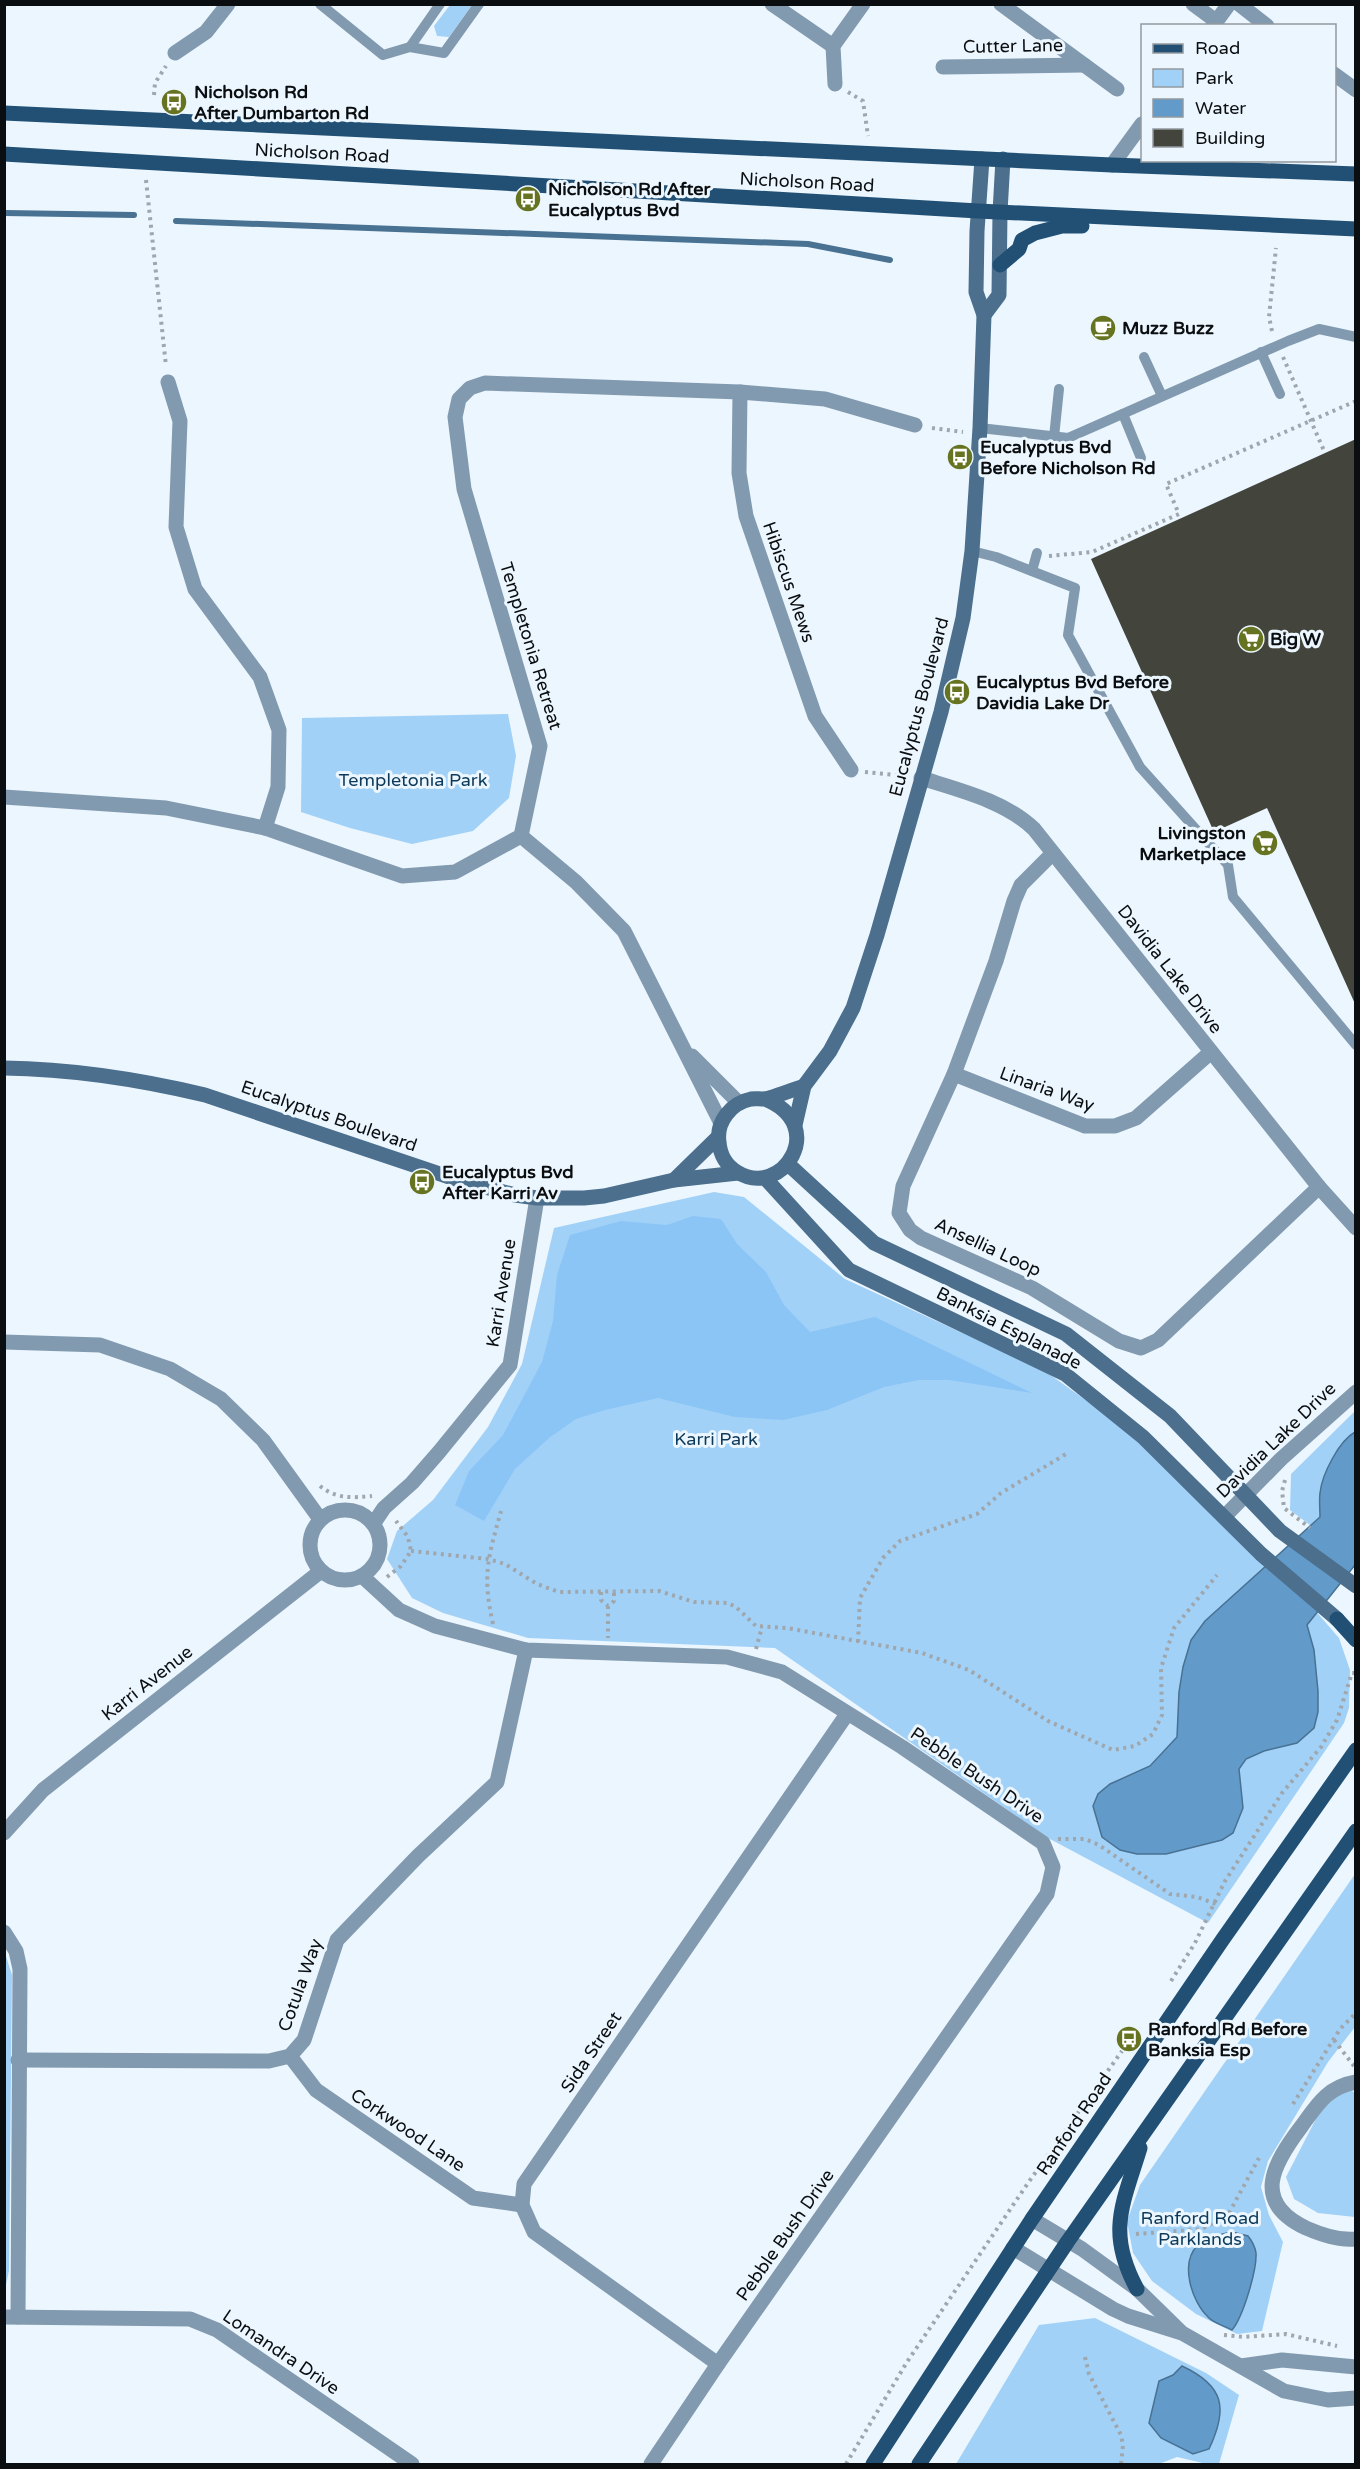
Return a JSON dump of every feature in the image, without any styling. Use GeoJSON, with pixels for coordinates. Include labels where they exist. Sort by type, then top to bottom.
{"type":"FeatureCollection","features":[{"type":"Feature","properties":{"kind":"main road","name":"Nicholson Road"},"geometry":{"type":"LineString","coordinates":[[4,113],[1112,165],[1179,164],[1356,174]]}},
{"type":"Feature","properties":{"kind":"main road","name":"Nicholson Road"},"geometry":{"type":"LineString","coordinates":[[4,154],[978,211],[1356,229]]}},
{"type":"Feature","properties":{"kind":"main road"},"geometry":{"type":"LineString","coordinates":[[1000,265],[1019,249],[1022,240],[1035,233],[1062,226],[1089,226],[1105,218]]}},
{"type":"Feature","properties":{"kind":"main road"},"geometry":{"type":"LineString","coordinates":[[1338,1619],[1356,1640]]}},
{"type":"Feature","properties":{"kind":"main road","name":"Ranford Road"},"geometry":{"type":"LineString","coordinates":[[873,2464],[1032,2219],[1353,1754],[1356,1741]]}},
{"type":"Feature","properties":{"kind":"main road"},"geometry":{"type":"LineString","coordinates":[[919,2464],[1068,2241],[1356,1832]]}},
{"type":"Feature","properties":{"kind":"main road"},"geometry":{"type":"LineString","coordinates":[[1137,2289],[1131,2278],[1118,2236],[1123,2201],[1145,2133]]}},
{"type":"Feature","properties":{"kind":"street"},"geometry":{"type":"LineString","coordinates":[[175,53],[206,32],[228,4]]}},
{"type":"Feature","properties":{"kind":"street"},"geometry":{"type":"LineString","coordinates":[[772,4],[833,46]]}},
{"type":"Feature","properties":{"kind":"street"},"geometry":{"type":"LineString","coordinates":[[835,84],[833,46],[863,4]]}},
{"type":"Feature","properties":{"kind":"street","name":"Cutter Lane"},"geometry":{"type":"LineString","coordinates":[[1001,4],[1117,89]]}},
{"type":"Feature","properties":{"kind":"street"},"geometry":{"type":"LineString","coordinates":[[1193,4],[1214,23],[1229,4]]}},
{"type":"Feature","properties":{"kind":"street"},"geometry":{"type":"LineString","coordinates":[[1239,4],[1265,24]]}},
{"type":"Feature","properties":{"kind":"street","name":"Cutter Lane"},"geometry":{"type":"LineString","coordinates":[[943,67],[1084,65]]}},
{"type":"Feature","properties":{"kind":"street"},"geometry":{"type":"LineString","coordinates":[[1336,75],[1356,90]]}},
{"type":"Feature","properties":{"kind":"street"},"geometry":{"type":"LineString","coordinates":[[1112,165],[1141,127]]}},
{"type":"Feature","properties":{"kind":"street","name":"Eucalyptus Boulevard"},"geometry":{"type":"LineString","coordinates":[[788,1164],[795,1152],[797,1138],[795,1125],[804,1086],[830,1051],[853,1008],[877,935],[954,662],[963,618],[972,551],[980,428],[984,315],[976,292],[982,159]]}},
{"type":"Feature","properties":{"kind":"street","name":"Eucalyptus Boulevard"},"geometry":{"type":"LineString","coordinates":[[984,315],[999,295],[1003,159]]}},
{"type":"Feature","properties":{"kind":"street"},"geometry":{"type":"LineString","coordinates":[[168,382],[180,421],[176,527],[195,589],[260,676],[279,729],[278,788],[265,828]]}},
{"type":"Feature","properties":{"kind":"street","name":"Templetonia Retreat"},"geometry":{"type":"LineString","coordinates":[[521,836],[540,746],[464,489],[454,417],[459,399],[470,388],[484,383],[740,392],[825,399],[915,425]]}},
{"type":"Feature","properties":{"kind":"street","name":"Hibiscus Mews"},"geometry":{"type":"LineString","coordinates":[[740,392],[739,473],[746,516],[814,716],[851,770]]}},
{"type":"Feature","properties":{"kind":"street","name":"Davidia Lake Drive"},"geometry":{"type":"LineString","coordinates":[[921,778],[957,789],[1020,816],[1053,853],[1319,1187],[1356,1228]]}},
{"type":"Feature","properties":{"kind":"street"},"geometry":{"type":"LineString","coordinates":[[4,797],[166,808],[265,828],[402,876],[455,872],[521,836],[576,882],[624,931],[684,1048],[719,1130],[720,1150],[726,1162],[738,1173]]}},
{"type":"Feature","properties":{"kind":"street","name":"Ansellia Loop"},"geometry":{"type":"LineString","coordinates":[[1053,853],[1022,885],[1014,901],[996,961],[954,1074],[903,1186],[900,1203],[903,1222],[921,1238],[1032,1288],[1131,1346],[1148,1346],[1158,1340],[1319,1187]]}},
{"type":"Feature","properties":{"kind":"street"},"geometry":{"type":"LineString","coordinates":[[684,1048],[739,1103]]}},
{"type":"Feature","properties":{"kind":"street","name":"Linaria Way"},"geometry":{"type":"LineString","coordinates":[[954,1074],[1084,1126],[1100,1128],[1115,1126],[1136,1118],[1211,1052]]}},
{"type":"Feature","properties":{"kind":"street","name":"Eucalyptus Boulevard"},"geometry":{"type":"LineString","coordinates":[[4,1068],[85,1072],[160,1084],[205,1095],[492,1191],[537,1198],[604,1196],[674,1180],[738,1173],[751,1178],[765,1178]]}},
{"type":"Feature","properties":{"kind":"street"},"geometry":{"type":"LineString","coordinates":[[674,1180],[719,1130],[728,1112],[739,1103],[752,1099],[765,1099],[804,1086]]}},
{"type":"Feature","properties":{"kind":"street"},"geometry":{"type":"LineString","coordinates":[[765,1099],[778,1104],[788,1113],[795,1125]]}},
{"type":"Feature","properties":{"kind":"street"},"geometry":{"type":"LineString","coordinates":[[765,1178],[778,1173],[788,1164]]}},
{"type":"Feature","properties":{"kind":"street","name":"Banksia Esplanade"},"geometry":{"type":"LineString","coordinates":[[788,1164],[874,1243],[1066,1334],[1170,1416],[1244,1496],[1280,1531],[1356,1586]]}},
{"type":"Feature","properties":{"kind":"street","name":"Banksia Esplanade"},"geometry":{"type":"LineString","coordinates":[[765,1178],[849,1270],[1065,1374],[1143,1437],[1261,1554],[1338,1619]]}},
{"type":"Feature","properties":{"kind":"street","name":"Karri Avenue"},"geometry":{"type":"LineString","coordinates":[[374,1523],[384,1508],[412,1483],[439,1452],[510,1365],[537,1198]]}},
{"type":"Feature","properties":{"kind":"street"},"geometry":{"type":"LineString","coordinates":[[4,1342],[100,1346],[170,1369],[221,1399],[263,1440],[321,1519]]}},
{"type":"Feature","properties":{"kind":"street","name":"Davidia Lake Drive"},"geometry":{"type":"LineString","coordinates":[[1224,1517],[1281,1459],[1356,1392]]}},
{"type":"Feature","properties":{"kind":"street"},"geometry":{"type":"LineString","coordinates":[[342,1509],[354,1510],[365,1515],[374,1523],[379,1534],[380,1552],[372,1569],[362,1576],[341,1581],[321,1571],[310,1551],[310,1540],[314,1528],[321,1519],[330,1512],[342,1509]]}},
{"type":"Feature","properties":{"kind":"street","name":"Karri Avenue"},"geometry":{"type":"LineString","coordinates":[[4,1833],[43,1790],[321,1571]]}},
{"type":"Feature","properties":{"kind":"street","name":"Pebble Bush Drive"},"geometry":{"type":"LineString","coordinates":[[362,1576],[399,1610],[435,1626],[526,1650],[727,1657],[782,1672],[902,1747],[1043,1843],[1053,1867],[1047,1894],[718,2364],[651,2464]]}},
{"type":"Feature","properties":{"kind":"street","name":"Cotula Way"},"geometry":{"type":"LineString","coordinates":[[18,2060],[269,2061],[290,2056],[304,2040],[337,1940],[418,1856],[497,1782],[526,1650]]}},
{"type":"Feature","properties":{"kind":"street","name":"Sida Street"},"geometry":{"type":"LineString","coordinates":[[522,2205],[524,2184],[847,1714]]}},
{"type":"Feature","properties":{"kind":"street"},"geometry":{"type":"LineString","coordinates":[[4,1932],[16,1951],[20,1969],[11,2317]]}},
{"type":"Feature","properties":{"kind":"street","name":"Corkwood Lane"},"geometry":{"type":"LineString","coordinates":[[290,2056],[316,2090],[473,2198],[522,2205]]}},
{"type":"Feature","properties":{"kind":"street"},"geometry":{"type":"LineString","coordinates":[[1356,2082],[1339,2085],[1322,2099],[1280,2155],[1272,2177],[1273,2195],[1280,2210],[1293,2222],[1321,2235],[1348,2240],[1356,2239]]}},
{"type":"Feature","properties":{"kind":"street"},"geometry":{"type":"LineString","coordinates":[[522,2205],[534,2232],[718,2364]]}},
{"type":"Feature","properties":{"kind":"street"},"geometry":{"type":"LineString","coordinates":[[1032,2219],[1082,2249],[1137,2289],[1182,2333]]}},
{"type":"Feature","properties":{"kind":"street"},"geometry":{"type":"LineString","coordinates":[[1013,2248],[1128,2316],[1182,2333],[1284,2391],[1328,2400],[1356,2398]]}},
{"type":"Feature","properties":{"kind":"street","name":"Lomandra Drive"},"geometry":{"type":"LineString","coordinates":[[11,2317],[190,2319],[217,2330],[412,2464]]}},
{"type":"Feature","properties":{"kind":"street"},"geometry":{"type":"LineString","coordinates":[[1240,2366],[1282,2360],[1356,2367]]}},
{"type":"Feature","properties":{"kind":"lane"},"geometry":{"type":"LineString","coordinates":[[320,4],[383,55],[410,47],[444,52],[479,4]]}},
{"type":"Feature","properties":{"kind":"lane"},"geometry":{"type":"LineString","coordinates":[[410,47],[440,4]]}},
{"type":"Feature","properties":{"kind":"lane"},"geometry":{"type":"LineString","coordinates":[[980,428],[1068,438],[1261,352],[1319,329],[1356,337]]}},
{"type":"Feature","properties":{"kind":"lane"},"geometry":{"type":"LineString","coordinates":[[1261,352],[1280,394]]}},
{"type":"Feature","properties":{"kind":"lane"},"geometry":{"type":"LineString","coordinates":[[1144,357],[1162,396]]}},
{"type":"Feature","properties":{"kind":"lane"},"geometry":{"type":"LineString","coordinates":[[1054,437],[1059,389]]}},
{"type":"Feature","properties":{"kind":"lane"},"geometry":{"type":"LineString","coordinates":[[1123,414],[1141,458]]}},
{"type":"Feature","properties":{"kind":"lane"},"geometry":{"type":"LineString","coordinates":[[972,551],[1075,588],[1068,635],[1140,767],[1228,865],[1233,897],[1356,1045]]}},
{"type":"Feature","properties":{"kind":"lane"},"geometry":{"type":"LineString","coordinates":[[1032,571],[1037,553]]}},
{"type":"Feature","properties":{"kind":"path"},"geometry":{"type":"LineString","coordinates":[[154,95],[159,75],[175,53]]}},
{"type":"Feature","properties":{"kind":"path"},"geometry":{"type":"LineString","coordinates":[[835,84],[863,101],[868,136]]}},
{"type":"Feature","properties":{"kind":"path"},"geometry":{"type":"LineString","coordinates":[[146,176],[168,382]]}},
{"type":"Feature","properties":{"kind":"path"},"geometry":{"type":"LineString","coordinates":[[1037,553],[1049,556],[1092,552],[1179,514],[1166,484],[1356,401]]}},
{"type":"Feature","properties":{"kind":"path"},"geometry":{"type":"LineString","coordinates":[[915,425],[965,432],[964,443]]}},
{"type":"Feature","properties":{"kind":"path"},"geometry":{"type":"LineString","coordinates":[[851,770],[921,778]]}},
{"type":"Feature","properties":{"kind":"path"},"geometry":{"type":"LineString","coordinates":[[858,1642],[860,1598],[883,1558],[900,1541],[977,1514],[1002,1494],[1066,1455]]}},
{"type":"Feature","properties":{"kind":"path"},"geometry":{"type":"LineString","coordinates":[[1281,1459],[1292,1470],[1285,1479],[1282,1491],[1284,1508],[1311,1529]]}},
{"type":"Feature","properties":{"kind":"path"},"geometry":{"type":"LineString","coordinates":[[497,1642],[487,1596],[488,1559],[501,1511]]}},
{"type":"Feature","properties":{"kind":"path"},"geometry":{"type":"LineString","coordinates":[[391,1573],[401,1566],[411,1551],[408,1537],[402,1528]]}},
{"type":"Feature","properties":{"kind":"path"},"geometry":{"type":"LineString","coordinates":[[411,1551],[488,1559],[505,1564],[537,1584],[559,1592],[659,1591],[694,1602],[728,1603],[736,1607],[749,1622],[756,1626],[786,1628],[922,1653],[969,1670],[1048,1721],[1113,1750],[1135,1746],[1153,1734],[1162,1715],[1161,1668],[1173,1628],[1217,1575]]}},
{"type":"Feature","properties":{"kind":"path"},"geometry":{"type":"LineString","coordinates":[[601,1592],[601,1600],[608,1606],[608,1616]]}},
{"type":"Feature","properties":{"kind":"path"},"geometry":{"type":"LineString","coordinates":[[608,1606],[614,1601],[614,1592]]}},
{"type":"Feature","properties":{"kind":"path"},"geometry":{"type":"LineString","coordinates":[[759,1638],[762,1627]]}},
{"type":"Feature","properties":{"kind":"path"},"geometry":{"type":"LineString","coordinates":[[1168,1985],[1195,1943],[1216,1904],[1225,1881],[1277,1801],[1321,1747],[1337,1720],[1352,1673],[1356,1673]]}},
{"type":"Feature","properties":{"kind":"path"},"geometry":{"type":"LineString","coordinates":[[1043,1843],[1064,1838],[1085,1839],[1099,1845],[1170,1894],[1197,1897],[1216,1904]]}},
{"type":"Feature","properties":{"kind":"path"},"geometry":{"type":"LineString","coordinates":[[1289,2110],[1340,2029],[1356,2013]]}},
{"type":"Feature","properties":{"kind":"path"},"geometry":{"type":"LineString","coordinates":[[1334,2040],[1356,2068]]}},
{"type":"Feature","properties":{"kind":"path"},"geometry":{"type":"LineString","coordinates":[[846,2464],[907,2362],[1028,2183],[1124,2049]]}},
{"type":"Feature","properties":{"kind":"path"},"geometry":{"type":"LineString","coordinates":[[1147,2233],[1202,2229],[1229,2213],[1264,2150]]}},
{"type":"Feature","properties":{"kind":"path"},"geometry":{"type":"LineString","coordinates":[[1222,2335],[1244,2337],[1286,2334],[1343,2348]]}},
{"type":"Feature","properties":{"kind":"path"},"geometry":{"type":"LineString","coordinates":[[1085,2357],[1089,2374],[1121,2435],[1123,2445],[1121,2464]]}},
{"type":"Feature","properties":{"kind":"green space"},"geometry":{"type":"Polygon","coordinates":[[[450,5],[472,5],[449,37],[437,36],[434,26],[450,5]]]}},
{"type":"Feature","properties":{"kind":"green space","name":"Templetonia Park"},"geometry":{"type":"Polygon","coordinates":[[[508,714],[516,756],[509,798],[473,831],[412,844],[350,828],[301,812],[302,718],[508,714]]]}},
{"type":"Feature","properties":{"kind":"green space","name":"Karri Park"},"geometry":{"type":"Polygon","coordinates":[[[714,1192],[744,1197],[845,1279],[1045,1371],[1144,1442],[1301,1594],[1339,1638],[1350,1670],[1349,1708],[1344,1723],[1208,1923],[1048,1838],[775,1648],[528,1638],[443,1613],[412,1598],[387,1559],[397,1531],[433,1500],[488,1427],[522,1364],[554,1228],[714,1192]]]}},
{"type":"Feature","properties":{"kind":"green space"},"geometry":{"type":"Polygon","coordinates":[[[1355,1411],[1355,1559],[1290,1510],[1291,1474],[1355,1411]]]}},
{"type":"Feature","properties":{"kind":"green space","name":"Ranford Road Parklands"},"geometry":{"type":"Polygon","coordinates":[[[1355,1874],[1355,2027],[1328,2062],[1268,2161],[1261,2187],[1269,2215],[1283,2242],[1262,2331],[1237,2334],[1196,2314],[1152,2281],[1133,2253],[1127,2221],[1140,2185],[1355,1874]]]}},
{"type":"Feature","properties":{"kind":"green space"},"geometry":{"type":"Polygon","coordinates":[[[5,1953],[12,1975],[9,2271],[5,2289],[5,1953]]]}},
{"type":"Feature","properties":{"kind":"green space"},"geometry":{"type":"Polygon","coordinates":[[[1348,2088],[1355,2093],[1355,2217],[1318,2213],[1294,2199],[1286,2177],[1321,2109],[1348,2088]]]}},
{"type":"Feature","properties":{"kind":"green space"},"geometry":{"type":"Polygon","coordinates":[[[1095,2318],[1206,2373],[1239,2395],[1219,2464],[1207,2464],[1177,2457],[1159,2464],[956,2464],[1039,2325],[1095,2318]]]}},
{"type":"Feature","properties":{"kind":"shaded area"},"geometry":{"type":"Polygon","coordinates":[[[693,1216],[721,1219],[737,1244],[766,1272],[784,1305],[810,1332],[875,1317],[1032,1393],[949,1380],[919,1380],[884,1387],[827,1410],[783,1420],[735,1417],[658,1398],[576,1419],[549,1438],[515,1469],[484,1521],[455,1505],[469,1471],[503,1435],[542,1362],[553,1321],[557,1275],[570,1235],[621,1221],[667,1225],[693,1216]]]}},
{"type":"Feature","properties":{"kind":"water"},"geometry":{"type":"Polygon","coordinates":[[[1355,1432],[1355,1565],[1307,1625],[1314,1650],[1318,1691],[1318,1712],[1314,1728],[1297,1743],[1264,1751],[1246,1759],[1239,1769],[1243,1808],[1233,1833],[1222,1840],[1166,1854],[1137,1854],[1120,1850],[1102,1837],[1093,1806],[1098,1794],[1110,1784],[1150,1766],[1177,1737],[1179,1692],[1191,1640],[1205,1621],[1320,1517],[1321,1485],[1328,1468],[1337,1450],[1355,1432]]]}},
{"type":"Feature","properties":{"kind":"water"},"geometry":{"type":"Polygon","coordinates":[[[1232,2232],[1248,2236],[1256,2253],[1256,2261],[1241,2315],[1232,2330],[1213,2321],[1202,2310],[1190,2282],[1189,2262],[1198,2245],[1214,2236],[1232,2232]]]}},
{"type":"Feature","properties":{"kind":"water"},"geometry":{"type":"Polygon","coordinates":[[[1182,2366],[1207,2382],[1219,2400],[1219,2422],[1209,2449],[1193,2454],[1161,2438],[1149,2423],[1159,2381],[1173,2375],[1182,2366]]]}},
{"type":"Feature","properties":{"kind":"building"},"geometry":{"type":"Polygon","coordinates":[[[1356,439],[1356,1006],[1267,808],[1214,832],[1091,559],[1356,439]]]}},
{"type":"Feature","properties":{"kind":"waterway"},"geometry":{"type":"LineString","coordinates":[[4,213],[134,215]]}},
{"type":"Feature","properties":{"kind":"waterway"},"geometry":{"type":"LineString","coordinates":[[176,221],[808,244],[890,260]]}},
{"type":"Feature","properties":{"kind":"place","name":"Nicholson Rd After Dumbarton Rd"},"geometry":{"type":"Point","coordinates":[174,102]}},
{"type":"Feature","properties":{"kind":"place","name":"Nicholson Rd After Eucalyptus Bvd"},"geometry":{"type":"Point","coordinates":[528,199]}},
{"type":"Feature","properties":{"kind":"place","name":"Muzz Buzz"},"geometry":{"type":"Point","coordinates":[1103,328]}},
{"type":"Feature","properties":{"kind":"place","name":"Eucalyptus Bvd Before Nicholson Rd"},"geometry":{"type":"Point","coordinates":[960,457]}},
{"type":"Feature","properties":{"kind":"place","name":"Big W"},"geometry":{"type":"Point","coordinates":[1251,639]}},
{"type":"Feature","properties":{"kind":"place","name":"Eucalyptus Bvd Before Davidia Lake Dr"},"geometry":{"type":"Point","coordinates":[957,692]}},
{"type":"Feature","properties":{"kind":"place","name":"Livingston Marketplace"},"geometry":{"type":"Point","coordinates":[1265,843]}},
{"type":"Feature","properties":{"kind":"place","name":"Eucalyptus Bvd After Karri Av"},"geometry":{"type":"Point","coordinates":[422,1182]}},
{"type":"Feature","properties":{"kind":"place","name":"Ranford Rd Before Banksia Esp"},"geometry":{"type":"Point","coordinates":[1129,2039]}}]}
